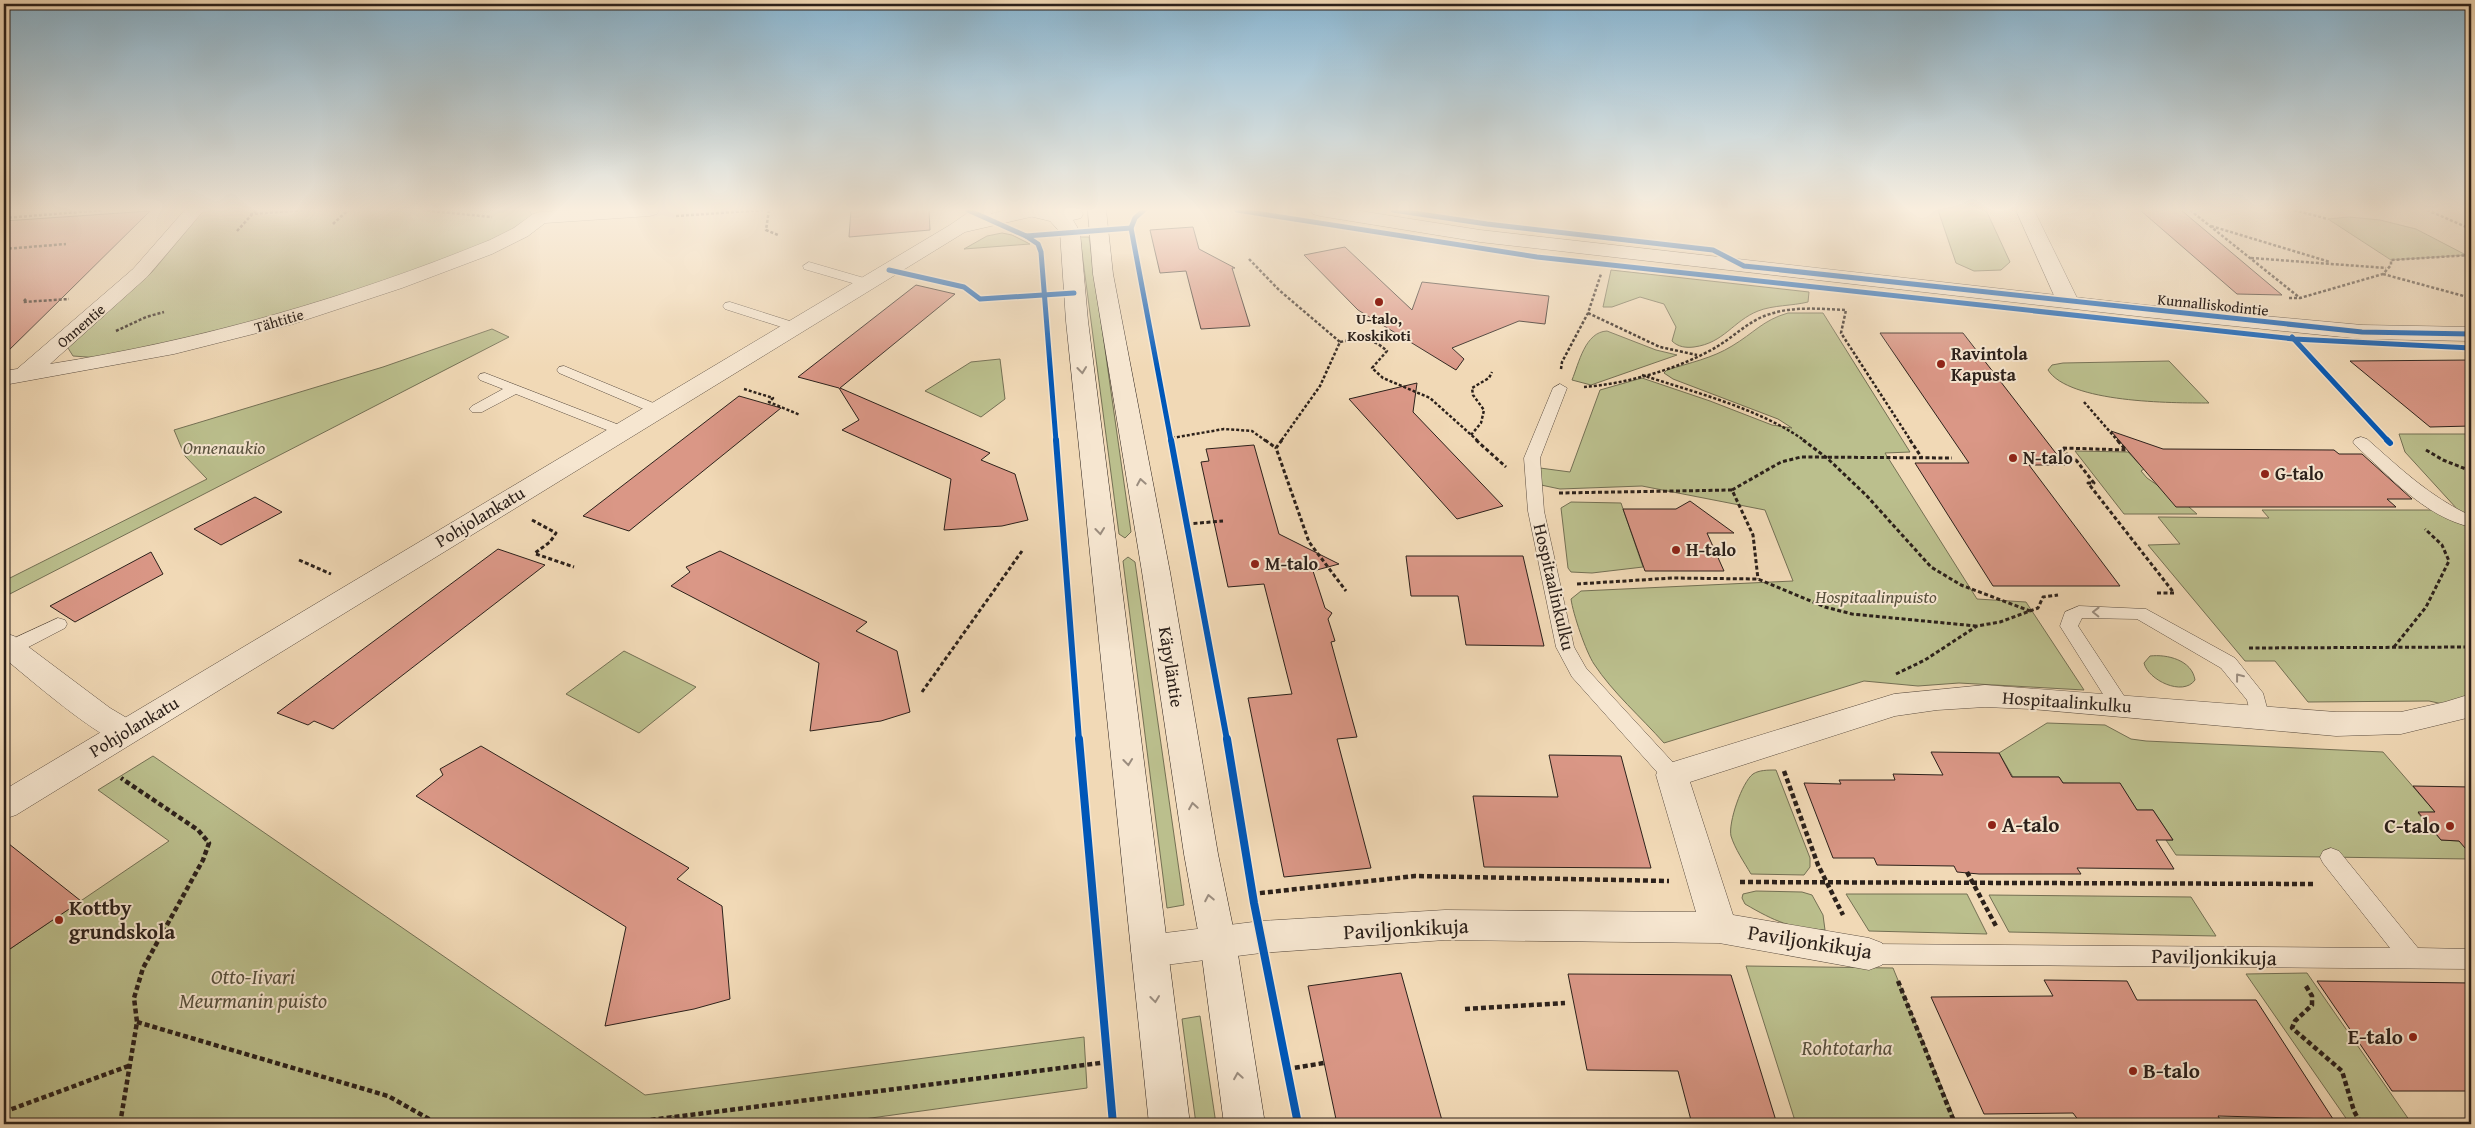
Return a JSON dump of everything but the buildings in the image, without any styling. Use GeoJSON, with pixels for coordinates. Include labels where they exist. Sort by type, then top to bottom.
{"type":"FeatureCollection","features":[{"type":"Feature","properties":{"kind":"street","name":"Onnentie"},"geometry":{"type":"LineString","coordinates":[[4,393],[14,377],[116,296],[149,263]]}},
{"type":"Feature","properties":{"kind":"street","name":"Tähtitie"},"geometry":{"type":"LineString","coordinates":[[14,377],[100,364],[177,348],[342,303],[403,282],[450,263]]}},
{"type":"Feature","properties":{"kind":"street","name":"Pohjolankatu"},"geometry":{"type":"LineString","coordinates":[[4,806],[900,263]]}},
{"type":"Feature","properties":{"kind":"street"},"geometry":{"type":"LineString","coordinates":[[1073,263],[1078,331],[1170,1124]]}},
{"type":"Feature","properties":{"kind":"street","name":"Käpyläntie"},"geometry":{"type":"LineString","coordinates":[[1102,263],[1218,942],[1245,1124]]}},
{"type":"Feature","properties":{"kind":"street","name":"Kunnalliskodintie"},"geometry":{"type":"LineString","coordinates":[[1717,263],[2068,302],[2362,332],[2471,334]]}},
{"type":"Feature","properties":{"kind":"street"},"geometry":{"type":"LineString","coordinates":[[2050,263],[2068,302]]}},
{"type":"Feature","properties":{"kind":"street"},"geometry":{"type":"LineString","coordinates":[[7,646],[99,716],[126,732]]}},
{"type":"Feature","properties":{"kind":"street","name":"Hospitaalinkulku"},"geometry":{"type":"LineString","coordinates":[[1719,928],[1672,775],[1894,705],[1938,699],[1985,696],[2120,705],[2260,719],[2336,724],[2401,723],[2448,713],[2471,705]]}},
{"type":"Feature","properties":{"kind":"street","name":"Paviljonkikuja"},"geometry":{"type":"LineString","coordinates":[[1149,951],[1261,937],[1445,925],[1719,928],[1869,954]]}},
{"type":"Feature","properties":{"kind":"lane"},"geometry":{"type":"LineString","coordinates":[[809,266],[866,283]]}},
{"type":"Feature","properties":{"kind":"lane"},"geometry":{"type":"LineString","coordinates":[[730,306],[794,327]]}},
{"type":"Feature","properties":{"kind":"lane"},"geometry":{"type":"LineString","coordinates":[[564,370],[658,410]]}},
{"type":"Feature","properties":{"kind":"lane"},"geometry":{"type":"LineString","coordinates":[[485,377],[622,431]]}},
{"type":"Feature","properties":{"kind":"lane","name":"Hospitaalinkulku"},"geometry":{"type":"LineString","coordinates":[[1560,388],[1532,458],[1535,502],[1565,647],[1579,672],[1672,775]]}},
{"type":"Feature","properties":{"kind":"lane"},"geometry":{"type":"LineString","coordinates":[[477,409],[515,389]]}},
{"type":"Feature","properties":{"kind":"lane"},"geometry":{"type":"LineString","coordinates":[[2361,442],[2414,491],[2443,509],[2471,522]]}},
{"type":"Feature","properties":{"kind":"lane"},"geometry":{"type":"LineString","coordinates":[[2120,705],[2070,626],[2071,616],[2079,612],[2140,613],[2228,663],[2256,698],[2260,719]]}},
{"type":"Feature","properties":{"kind":"lane"},"geometry":{"type":"LineString","coordinates":[[7,646],[58,624]]}},
{"type":"Feature","properties":{"kind":"lane"},"geometry":{"type":"LineString","coordinates":[[2331,857],[2412,958]]}},
{"type":"Feature","properties":{"kind":"lane","name":"Paviljonkikuja"},"geometry":{"type":"LineString","coordinates":[[1869,954],[2471,959]]}},
{"type":"Feature","properties":{"kind":"path"},"geometry":{"type":"LineString","coordinates":[[1252,263],[1340,342]]}},
{"type":"Feature","properties":{"kind":"path"},"geometry":{"type":"LineString","coordinates":[[2256,263],[2300,298]]}},
{"type":"Feature","properties":{"kind":"path"},"geometry":{"type":"LineString","coordinates":[[2329,263],[2387,268]]}},
{"type":"Feature","properties":{"kind":"path"},"geometry":{"type":"LineString","coordinates":[[2383,274],[2391,263]]}},
{"type":"Feature","properties":{"kind":"path"},"geometry":{"type":"LineString","coordinates":[[1562,362],[1588,314],[1602,272]]}},
{"type":"Feature","properties":{"kind":"path"},"geometry":{"type":"LineString","coordinates":[[2281,298],[2300,298],[2383,274],[2471,298]]}},
{"type":"Feature","properties":{"kind":"path"},"geometry":{"type":"LineString","coordinates":[[1560,388],[1601,387],[1698,355],[1717,346],[1762,316],[1786,311],[1846,310],[1841,333],[1922,458]]}},
{"type":"Feature","properties":{"kind":"path"},"geometry":{"type":"LineString","coordinates":[[1588,314],[1660,347],[1698,355]]}},
{"type":"Feature","properties":{"kind":"path"},"geometry":{"type":"LineString","coordinates":[[1340,342],[1362,338],[1378,342],[1387,351],[1372,368],[1383,378],[1430,398],[1471,435],[1535,502],[1732,490],[1781,462],[1801,457],[1952,458]]}},
{"type":"Feature","properties":{"kind":"path"},"geometry":{"type":"LineString","coordinates":[[1276,448],[1320,386],[1340,342]]}},
{"type":"Feature","properties":{"kind":"path"},"geometry":{"type":"LineString","coordinates":[[1471,435],[1481,423],[1484,410],[1473,395],[1472,388],[1489,378],[1492,372]]}},
{"type":"Feature","properties":{"kind":"path"},"geometry":{"type":"LineString","coordinates":[[1641,375],[1704,394],[1773,422],[1827,458],[1866,495],[1931,568],[1961,585],[2030,611]]}},
{"type":"Feature","properties":{"kind":"path"},"geometry":{"type":"LineString","coordinates":[[738,387],[773,398],[769,402],[800,415]]}},
{"type":"Feature","properties":{"kind":"path"},"geometry":{"type":"LineString","coordinates":[[2084,402],[2126,450],[2062,448],[2071,460],[2076,460],[2094,483],[2088,483],[2174,593],[2155,593]]}},
{"type":"Feature","properties":{"kind":"path"},"geometry":{"type":"LineString","coordinates":[[1170,428],[1173,447]]}},
{"type":"Feature","properties":{"kind":"path"},"geometry":{"type":"LineString","coordinates":[[1172,438],[1224,429],[1252,431],[1276,448],[1309,542],[1346,591]]}},
{"type":"Feature","properties":{"kind":"path"},"geometry":{"type":"LineString","coordinates":[[2426,450],[2443,460],[2471,470]]}},
{"type":"Feature","properties":{"kind":"path"},"geometry":{"type":"LineString","coordinates":[[1732,490],[1753,535],[1758,579]]}},
{"type":"Feature","properties":{"kind":"path"},"geometry":{"type":"LineString","coordinates":[[1186,514],[1189,534]]}},
{"type":"Feature","properties":{"kind":"path"},"geometry":{"type":"LineString","coordinates":[[527,517],[556,533],[550,542],[535,553],[574,567]]}},
{"type":"Feature","properties":{"kind":"path"},"geometry":{"type":"LineString","coordinates":[[1187,524],[1223,521]]}},
{"type":"Feature","properties":{"kind":"path"},"geometry":{"type":"LineString","coordinates":[[2393,647],[2411,630],[2430,601],[2450,561],[2442,545],[2423,527]]}},
{"type":"Feature","properties":{"kind":"path"},"geometry":{"type":"LineString","coordinates":[[922,692],[1022,552]]}},
{"type":"Feature","properties":{"kind":"path"},"geometry":{"type":"LineString","coordinates":[[298,560],[327,572]]}},
{"type":"Feature","properties":{"kind":"path"},"geometry":{"type":"LineString","coordinates":[[1552,586],[1664,578],[1758,579],[1817,604],[1852,614],[1977,626],[2000,622],[2038,608],[2043,597],[2064,595]]}},
{"type":"Feature","properties":{"kind":"path"},"geometry":{"type":"LineString","coordinates":[[1892,676],[1925,660],[1977,626]]}},
{"type":"Feature","properties":{"kind":"path"},"geometry":{"type":"LineString","coordinates":[[2201,648],[2471,647]]}},
{"type":"Feature","properties":{"kind":"path"},"geometry":{"type":"LineString","coordinates":[[120,1124],[137,1022],[134,998],[143,968],[203,860],[209,843],[198,830],[121,778]]}},
{"type":"Feature","properties":{"kind":"path"},"geometry":{"type":"LineString","coordinates":[[1967,872],[2011,954]]}},
{"type":"Feature","properties":{"kind":"path"},"geometry":{"type":"LineString","coordinates":[[1252,894],[1415,876],[1704,882],[2352,884]]}},
{"type":"Feature","properties":{"kind":"path"},"geometry":{"type":"LineString","coordinates":[[1251,885],[1261,937]]}},
{"type":"Feature","properties":{"kind":"path"},"geometry":{"type":"LineString","coordinates":[[2289,957],[2312,996],[2312,1005],[2295,1021],[2292,1028],[2299,1038],[2336,1064],[2343,1073],[2353,1114],[2361,1124]]}},
{"type":"Feature","properties":{"kind":"path"},"geometry":{"type":"LineString","coordinates":[[1465,1009],[1565,1004]]}},
{"type":"Feature","properties":{"kind":"path"},"geometry":{"type":"LineString","coordinates":[[137,1022],[388,1096],[438,1124]]}},
{"type":"Feature","properties":{"kind":"path"},"geometry":{"type":"LineString","coordinates":[[1107,1053],[1108,1072]]}},
{"type":"Feature","properties":{"kind":"path"},"geometry":{"type":"LineString","coordinates":[[1285,1060],[1289,1079]]}},
{"type":"Feature","properties":{"kind":"path"},"geometry":{"type":"LineString","coordinates":[[619,1124],[1108,1062]]}},
{"type":"Feature","properties":{"kind":"path"},"geometry":{"type":"LineString","coordinates":[[1287,1070],[1324,1063]]}},
{"type":"Feature","properties":{"kind":"path"},"geometry":{"type":"LineString","coordinates":[[4,1112],[131,1065]]}},
{"type":"Feature","properties":{"kind":"path"},"geometry":{"type":"LineString","coordinates":[[670,1124],[673,1116]]}},
{"type":"Feature","properties":{"kind":"green space"},"geometry":{"type":"Polygon","coordinates":[[[160,263],[437,263],[384,285],[244,327],[101,358],[73,356],[68,348],[152,272],[160,263]]]}},
{"type":"Feature","properties":{"kind":"green space"},"geometry":{"type":"Polygon","coordinates":[[[1083,263],[1093,263],[1131,532],[1125,538],[1119,534],[1083,263]]]}},
{"type":"Feature","properties":{"kind":"green space"},"geometry":{"type":"Polygon","coordinates":[[[1956,263],[2009,263],[2001,270],[1974,271],[1956,263]]]}},
{"type":"Feature","properties":{"kind":"green space"},"geometry":{"type":"Polygon","coordinates":[[[1611,270],[1809,292],[1808,302],[1758,311],[1749,315],[1713,341],[1704,345],[1685,347],[1677,345],[1672,341],[1676,327],[1664,304],[1640,297],[1612,307],[1603,307],[1611,270]]]}},
{"type":"Feature","properties":{"kind":"green space","name":"Hospitaalinpuisto"},"geometry":{"type":"Polygon","coordinates":[[[1788,313],[1823,313],[1910,452],[1885,453],[1977,599],[2026,602],[2084,690],[1959,683],[1918,686],[1864,681],[1664,743],[1618,695],[1602,675],[1587,651],[1572,606],[1571,599],[1581,591],[1793,581],[1765,510],[1642,486],[1560,489],[1541,485],[1540,468],[1570,472],[1600,390],[1642,378],[1772,425],[1792,428],[1778,419],[1673,379],[1664,373],[1667,370],[1717,354],[1740,341],[1765,323],[1788,313]]]}},
{"type":"Feature","properties":{"kind":"green space","name":"Onnenaukio"},"geometry":{"type":"Polygon","coordinates":[[[492,329],[509,337],[4,597],[4,581],[207,479],[185,456],[174,430],[383,367],[492,329]]]}},
{"type":"Feature","properties":{"kind":"green space"},"geometry":{"type":"Polygon","coordinates":[[[1607,331],[1656,350],[1677,355],[1591,385],[1572,380],[1580,357],[1588,342],[1599,333],[1607,331]]]}},
{"type":"Feature","properties":{"kind":"green space"},"geometry":{"type":"Polygon","coordinates":[[[1000,359],[1005,399],[981,417],[925,391],[971,362],[1000,359]]]}},
{"type":"Feature","properties":{"kind":"green space"},"geometry":{"type":"Polygon","coordinates":[[[2169,361],[2209,403],[2147,401],[2098,395],[2059,381],[2048,370],[2052,365],[2063,363],[2169,361]]]}},
{"type":"Feature","properties":{"kind":"green space"},"geometry":{"type":"Polygon","coordinates":[[[2399,434],[2471,434],[2471,710],[2429,701],[2308,702],[2275,661],[2245,661],[2148,545],[2180,544],[2158,517],[2269,518],[2262,510],[2458,510],[2405,452],[2399,434]]]}},
{"type":"Feature","properties":{"kind":"green space"},"geometry":{"type":"Polygon","coordinates":[[[2075,451],[2128,452],[2144,469],[2141,471],[2147,478],[2197,514],[2124,514],[2075,451]]]}},
{"type":"Feature","properties":{"kind":"green space"},"geometry":{"type":"Polygon","coordinates":[[[1571,502],[1621,503],[1643,567],[1592,573],[1571,572],[1568,568],[1561,508],[1571,502]]]}},
{"type":"Feature","properties":{"kind":"green space"},"geometry":{"type":"Polygon","coordinates":[[[1128,557],[1135,562],[1184,905],[1167,908],[1123,561],[1128,557]]]}},
{"type":"Feature","properties":{"kind":"green space"},"geometry":{"type":"Polygon","coordinates":[[[624,651],[696,687],[639,733],[566,694],[624,651]]]}},
{"type":"Feature","properties":{"kind":"green space"},"geometry":{"type":"Polygon","coordinates":[[[2150,656],[2171,657],[2184,663],[2193,673],[2195,680],[2190,685],[2175,687],[2159,680],[2152,675],[2144,663],[2150,656]]]}},
{"type":"Feature","properties":{"kind":"green space"},"geometry":{"type":"Polygon","coordinates":[[[2047,723],[2105,725],[2131,739],[2146,741],[2383,752],[2435,812],[2418,813],[2441,840],[2460,841],[2471,854],[2471,859],[2176,855],[2166,840],[2173,840],[2153,810],[2137,810],[2120,784],[2063,783],[2059,777],[2013,777],[1999,753],[2047,723]]]}},
{"type":"Feature","properties":{"kind":"green space","name":"Otto-Iivari Meurmanin puisto"},"geometry":{"type":"Polygon","coordinates":[[[153,756],[645,1095],[1084,1037],[1087,1088],[828,1124],[4,1124],[4,953],[169,841],[98,790],[153,756]]]}},
{"type":"Feature","properties":{"kind":"green space"},"geometry":{"type":"Polygon","coordinates":[[[1767,770],[1776,770],[1810,858],[1810,867],[1804,875],[1751,874],[1737,851],[1731,836],[1734,813],[1744,785],[1753,774],[1767,770]]]}},
{"type":"Feature","properties":{"kind":"green space"},"geometry":{"type":"Polygon","coordinates":[[[1756,891],[1802,892],[1812,895],[1823,915],[1825,930],[1792,926],[1745,904],[1742,898],[1743,894],[1756,891]]]}},
{"type":"Feature","properties":{"kind":"green space"},"geometry":{"type":"Polygon","coordinates":[[[1846,894],[1967,894],[1987,934],[1869,931],[1846,894]]]}},
{"type":"Feature","properties":{"kind":"green space"},"geometry":{"type":"Polygon","coordinates":[[[1989,895],[2191,897],[2216,936],[2009,932],[1989,895]]]}},
{"type":"Feature","properties":{"kind":"green space","name":"Rohtotarha"},"geometry":{"type":"Polygon","coordinates":[[[1746,966],[1893,968],[1957,1124],[1796,1124],[1746,966]]]}},
{"type":"Feature","properties":{"kind":"green space"},"geometry":{"type":"Polygon","coordinates":[[[2307,973],[2412,1124],[2350,1124],[2246,974],[2307,973]]]}},
{"type":"Feature","properties":{"kind":"green space"},"geometry":{"type":"Polygon","coordinates":[[[1200,1016],[1216,1124],[1196,1124],[1182,1019],[1200,1016]]]}},
{"type":"Feature","properties":{"kind":"cycle path"},"geometry":{"type":"LineString","coordinates":[[1042,263],[1083,785],[1113,1124]]}},
{"type":"Feature","properties":{"kind":"cycle path"},"geometry":{"type":"LineString","coordinates":[[1138,263],[1233,770],[1254,903],[1298,1124]]}},
{"type":"Feature","properties":{"kind":"cycle path"},"geometry":{"type":"LineString","coordinates":[[1589,263],[2294,339],[2379,345],[2471,348]]}},
{"type":"Feature","properties":{"kind":"cycle path"},"geometry":{"type":"LineString","coordinates":[[1737,263],[1744,266],[2362,332],[2471,334]]}},
{"type":"Feature","properties":{"kind":"cycle path"},"geometry":{"type":"LineString","coordinates":[[889,270],[964,287],[980,299],[1074,293]]}},
{"type":"Feature","properties":{"kind":"cycle path"},"geometry":{"type":"LineString","coordinates":[[2292,337],[2390,443]]}},
{"type":"Feature","properties":{"kind":"place","name":"U-talo, Koskikoti"},"geometry":{"type":"Point","coordinates":[1379,302]}},
{"type":"Feature","properties":{"kind":"place","name":"Ravintola Kapusta"},"geometry":{"type":"Point","coordinates":[1941,364]}},
{"type":"Feature","properties":{"kind":"place","name":"N-talo"},"geometry":{"type":"Point","coordinates":[2013,458]}},
{"type":"Feature","properties":{"kind":"place","name":"G-talo"},"geometry":{"type":"Point","coordinates":[2265,474]}},
{"type":"Feature","properties":{"kind":"place","name":"H-talo"},"geometry":{"type":"Point","coordinates":[1676,550]}},
{"type":"Feature","properties":{"kind":"place","name":"M-talo"},"geometry":{"type":"Point","coordinates":[1255,564]}},
{"type":"Feature","properties":{"kind":"place","name":"A-talo"},"geometry":{"type":"Point","coordinates":[1992,825]}},
{"type":"Feature","properties":{"kind":"place","name":"C-talo"},"geometry":{"type":"Point","coordinates":[2450,826]}},
{"type":"Feature","properties":{"kind":"place","name":"Kottby grundskola"},"geometry":{"type":"Point","coordinates":[59,920]}},
{"type":"Feature","properties":{"kind":"place","name":"E-talo"},"geometry":{"type":"Point","coordinates":[2413,1037]}},
{"type":"Feature","properties":{"kind":"place","name":"B-talo"},"geometry":{"type":"Point","coordinates":[2133,1071]}}]}
